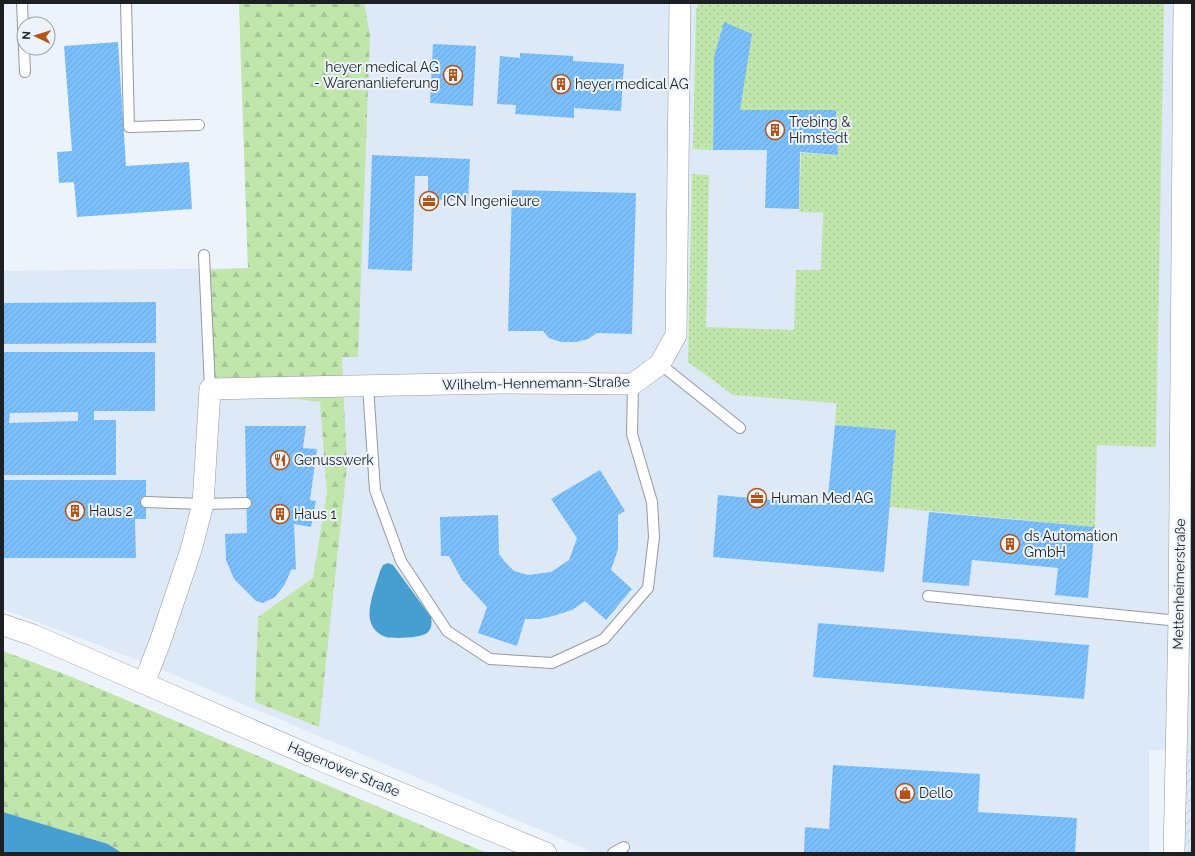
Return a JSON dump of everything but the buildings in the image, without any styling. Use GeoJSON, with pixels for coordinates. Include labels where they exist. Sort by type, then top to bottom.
{"type":"FeatureCollection","features":[{"type":"Feature","properties":{"kind":"street","name":"Wilhelm-Hennemann-Straße"},"geometry":{"type":"LineString","coordinates":[[210,389],[499,383],[632,384],[660,364],[676,335],[680,3]]}},
{"type":"Feature","properties":{"kind":"street","name":"Mettenheimerstraße"},"geometry":{"type":"LineString","coordinates":[[1174,853],[1179,621],[1184,3]]}},
{"type":"Feature","properties":{"kind":"street"},"geometry":{"type":"LineString","coordinates":[[144,683],[160,642],[186,564],[203,504],[210,389]]}},
{"type":"Feature","properties":{"kind":"street","name":"Hagenower Straße"},"geometry":{"type":"LineString","coordinates":[[3,625],[33,635],[345,770],[546,853]]}},
{"type":"Feature","properties":{"kind":"lane"},"geometry":{"type":"LineString","coordinates":[[22,3],[25,72]]}},
{"type":"Feature","properties":{"kind":"lane"},"geometry":{"type":"LineString","coordinates":[[126,3],[129,127],[199,125]]}},
{"type":"Feature","properties":{"kind":"lane"},"geometry":{"type":"LineString","coordinates":[[204,255],[210,389]]}},
{"type":"Feature","properties":{"kind":"lane"},"geometry":{"type":"LineString","coordinates":[[660,364],[740,428]]}},
{"type":"Feature","properties":{"kind":"lane"},"geometry":{"type":"LineString","coordinates":[[368,386],[375,490],[401,561],[447,630],[490,659],[552,663],[604,639],[648,588],[654,537],[652,502],[632,434],[632,384]]}},
{"type":"Feature","properties":{"kind":"lane"},"geometry":{"type":"LineString","coordinates":[[146,502],[203,504],[246,503]]}},
{"type":"Feature","properties":{"kind":"lane"},"geometry":{"type":"LineString","coordinates":[[928,596],[1179,621]]}},
{"type":"Feature","properties":{"kind":"lane"},"geometry":{"type":"LineString","coordinates":[[613,853],[624,846]]}},
{"type":"Feature","properties":{"kind":"shaded area"},"geometry":{"type":"Polygon","coordinates":[[[239,3],[1192,3],[1192,749],[1149,750],[1149,853],[595,853],[151,665],[3,609],[3,271],[248,268],[239,3]]]}},
{"type":"Feature","properties":{"kind":"shaded area"},"geometry":{"type":"Polygon","coordinates":[[[1192,749],[1192,853],[1174,853],[1177,750],[1192,749]]]}},
{"type":"Feature","properties":{"kind":"green space"},"geometry":{"type":"Polygon","coordinates":[[[239,3],[364,3],[370,35],[358,357],[342,357],[347,466],[319,727],[255,702],[258,617],[313,578],[327,492],[320,402],[210,389],[204,270],[248,268],[239,3]]]}},
{"type":"Feature","properties":{"kind":"green space"},"geometry":{"type":"Polygon","coordinates":[[[699,3],[1164,3],[1156,447],[1097,445],[1095,527],[889,507],[896,430],[835,425],[836,403],[733,395],[688,362],[692,174],[709,175],[706,327],[794,330],[796,270],[821,270],[823,213],[799,212],[801,153],[838,155],[836,110],[740,110],[714,57],[713,150],[693,149],[696,10],[699,3]]]}},
{"type":"Feature","properties":{"kind":"green space"},"geometry":{"type":"Polygon","coordinates":[[[3,651],[72,677],[487,853],[122,853],[108,844],[3,812],[3,651]]]}},
{"type":"Feature","properties":{"kind":"water"},"geometry":{"type":"Polygon","coordinates":[[[388,563],[393,565],[431,617],[431,627],[428,632],[421,636],[408,638],[386,637],[375,630],[371,623],[370,611],[372,597],[380,571],[383,565],[388,563]]]}},
{"type":"Feature","properties":{"kind":"water"},"geometry":{"type":"Polygon","coordinates":[[[3,812],[108,844],[122,853],[3,853],[3,812]]]}},
{"type":"Feature","properties":{"kind":"place","name":"heyer medical AG - Warenanlieferung"},"geometry":{"type":"Point","coordinates":[453,75]}},
{"type":"Feature","properties":{"kind":"place","name":"heyer medical AG"},"geometry":{"type":"Point","coordinates":[561,84]}},
{"type":"Feature","properties":{"kind":"place","name":"Trebing & Himstedt"},"geometry":{"type":"Point","coordinates":[775,130]}},
{"type":"Feature","properties":{"kind":"place","name":"ICN Ingenieure"},"geometry":{"type":"Point","coordinates":[429,201]}},
{"type":"Feature","properties":{"kind":"place","name":"Genusswerk"},"geometry":{"type":"Point","coordinates":[280,460]}},
{"type":"Feature","properties":{"kind":"place","name":"Human Med AG"},"geometry":{"type":"Point","coordinates":[757,498]}},
{"type":"Feature","properties":{"kind":"place","name":"Haus 2"},"geometry":{"type":"Point","coordinates":[75,511]}},
{"type":"Feature","properties":{"kind":"place","name":"Haus 1"},"geometry":{"type":"Point","coordinates":[280,514]}},
{"type":"Feature","properties":{"kind":"place","name":"ds Automation GmbH"},"geometry":{"type":"Point","coordinates":[1010,544]}},
{"type":"Feature","properties":{"kind":"place","name":"Dello"},"geometry":{"type":"Point","coordinates":[905,793]}}]}
